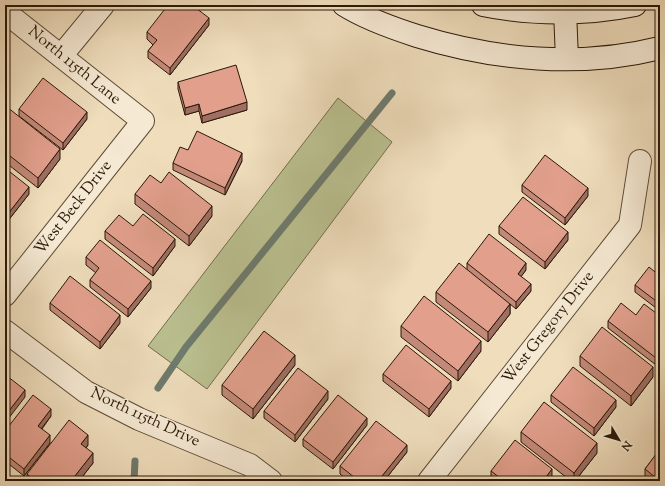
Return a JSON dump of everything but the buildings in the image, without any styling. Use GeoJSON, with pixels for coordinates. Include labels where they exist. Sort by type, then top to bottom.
{"type":"FeatureCollection","features":[{"type":"Feature","properties":{"kind":"street"},"geometry":{"type":"LineString","coordinates":[[61,56],[103,5]]}},
{"type":"Feature","properties":{"kind":"street"},"geometry":{"type":"LineString","coordinates":[[344,5],[404,32],[460,48],[512,57],[592,59],[660,48]]}},
{"type":"Feature","properties":{"kind":"street"},"geometry":{"type":"LineString","coordinates":[[483,5],[519,10],[588,12],[613,10],[635,5]]}},
{"type":"Feature","properties":{"kind":"street"},"geometry":{"type":"LineString","coordinates":[[565,11],[567,59]]}},
{"type":"Feature","properties":{"kind":"street","name":"North 115th Lane"},"geometry":{"type":"LineString","coordinates":[[5,12],[143,121]]}},
{"type":"Feature","properties":{"kind":"street","name":"West Beck Drive"},"geometry":{"type":"LineString","coordinates":[[5,295],[143,121]]}},
{"type":"Feature","properties":{"kind":"street","name":"West Gregory Drive"},"geometry":{"type":"LineString","coordinates":[[429,481],[630,225],[640,162]]}},
{"type":"Feature","properties":{"kind":"street","name":"North 115th Drive"},"geometry":{"type":"LineString","coordinates":[[5,331],[86,392],[140,419],[250,466],[270,481]]}},
{"type":"Feature","properties":{"kind":"green space"},"geometry":{"type":"Polygon","coordinates":[[[338,98],[392,142],[207,389],[148,346],[338,98]]]}},
{"type":"Feature","properties":{"kind":"waterway"},"geometry":{"type":"LineString","coordinates":[[158,388],[186,347],[392,93]]}},
{"type":"Feature","properties":{"kind":"waterway"},"geometry":{"type":"LineString","coordinates":[[134,481],[135,461]]}}]}
